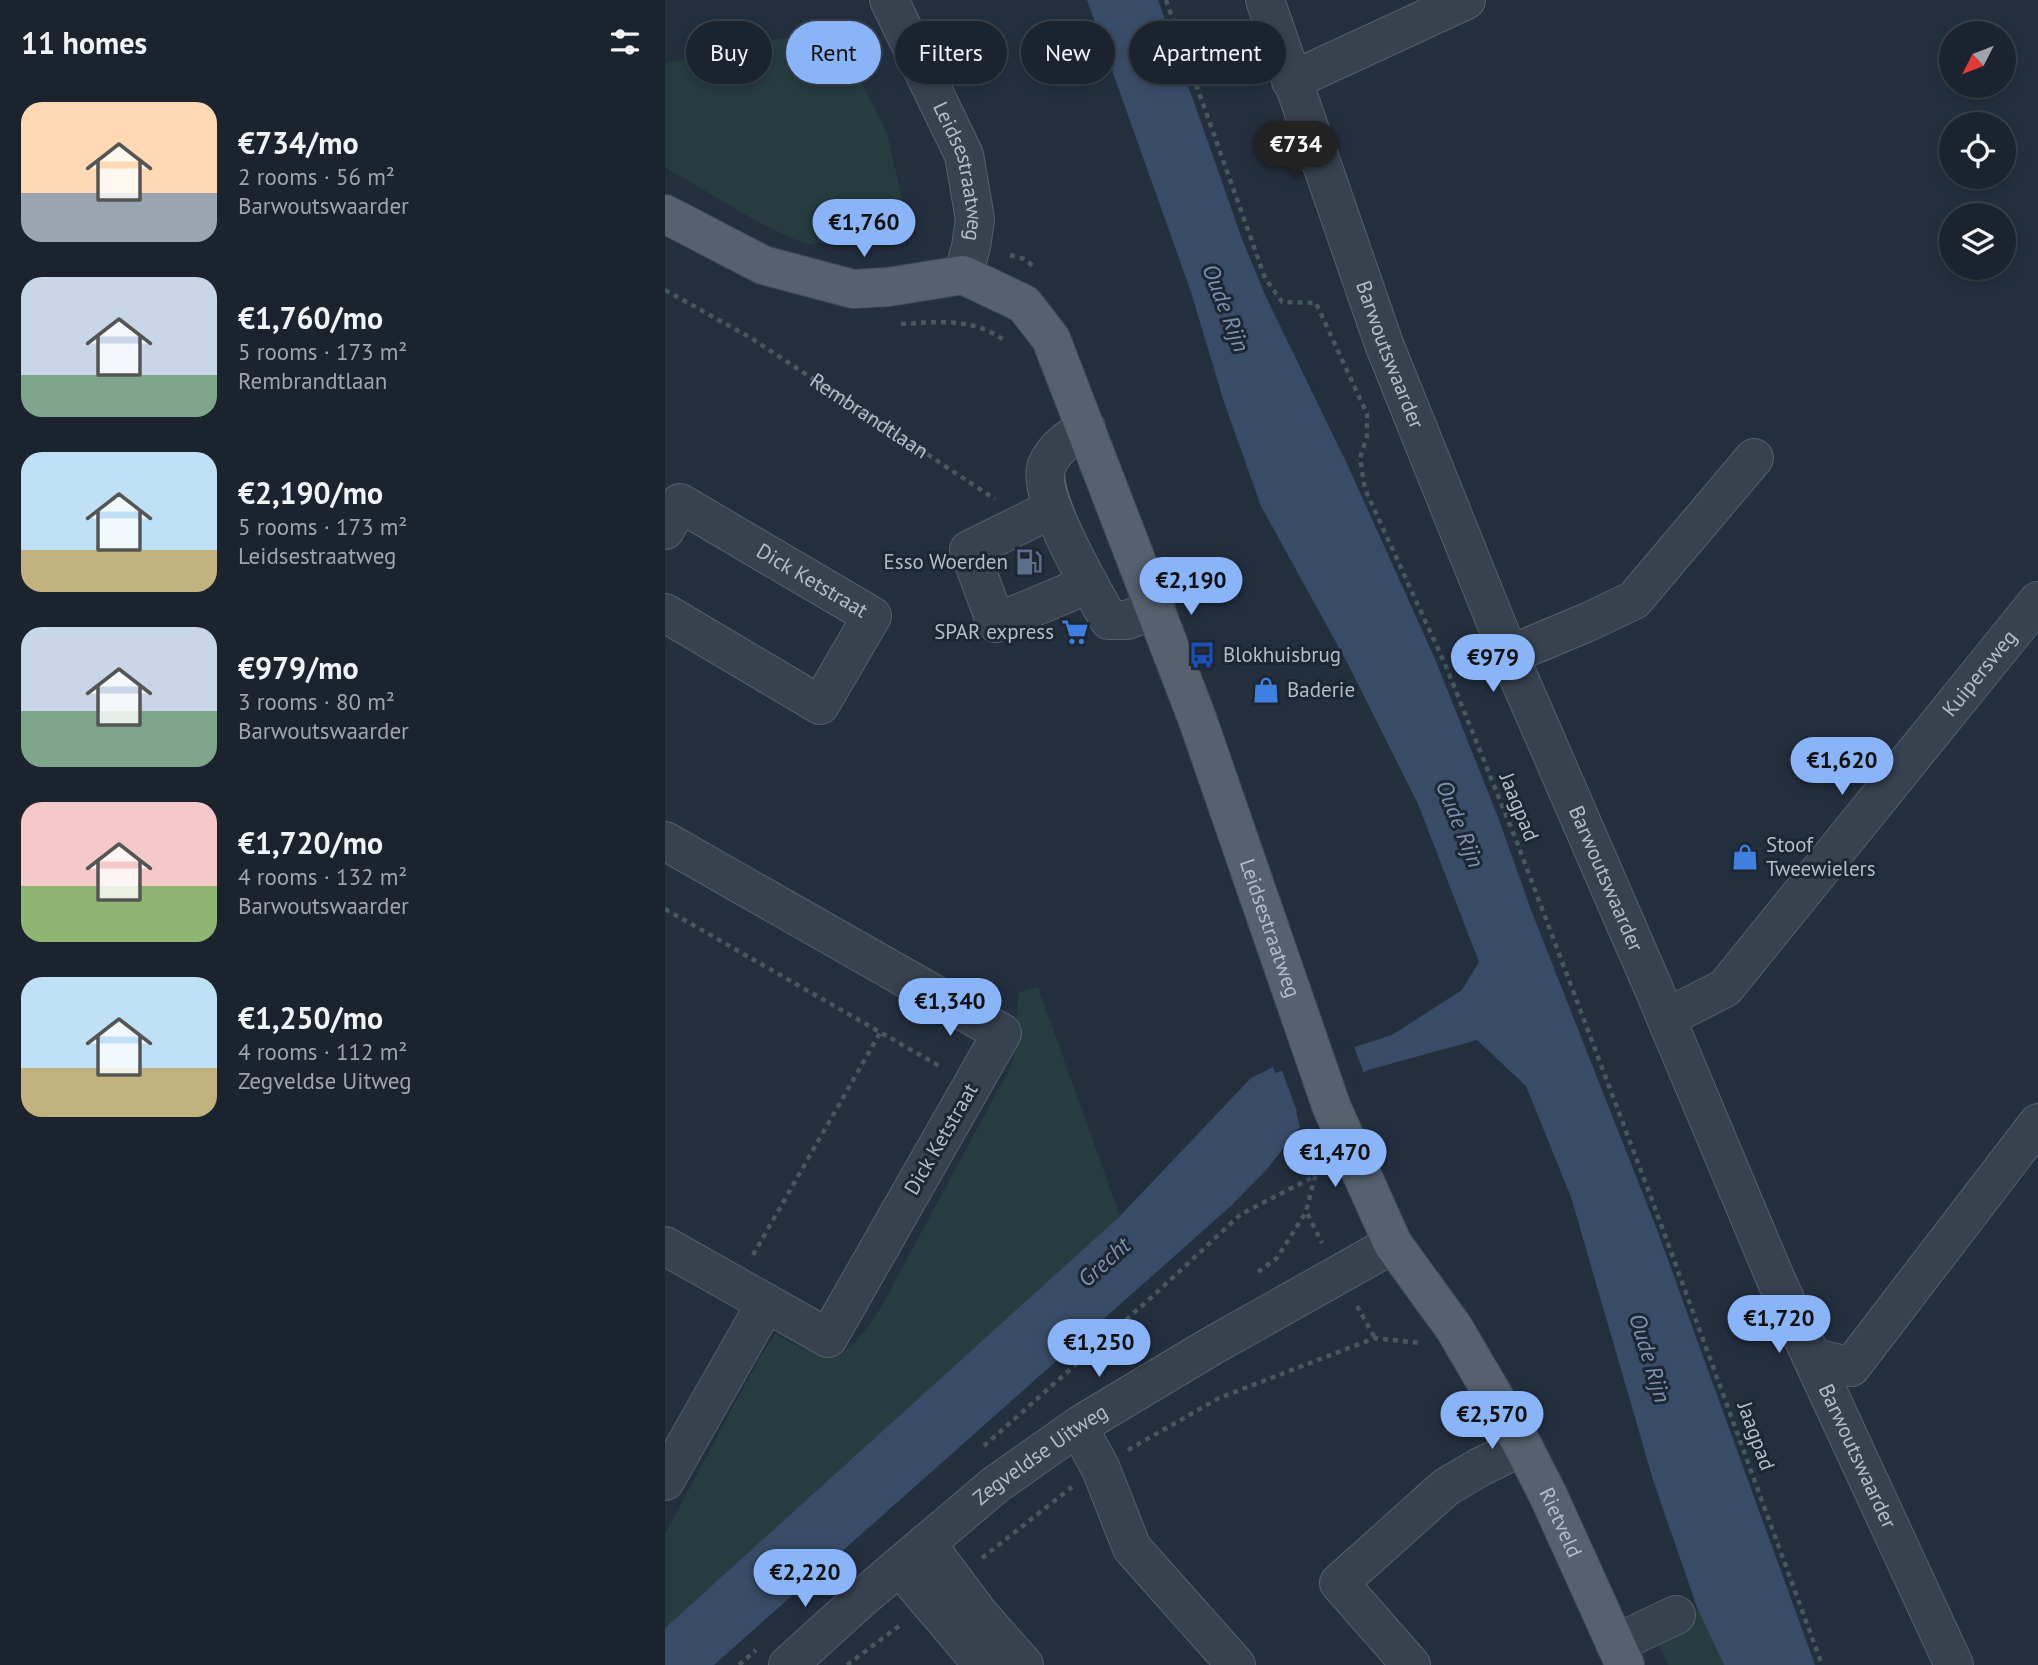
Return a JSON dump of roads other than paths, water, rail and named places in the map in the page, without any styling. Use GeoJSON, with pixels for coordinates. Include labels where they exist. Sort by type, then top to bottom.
{"type":"FeatureCollection","features":[{"type":"Feature","properties":{"kind":"main road"},"geometry":{"type":"LineString","coordinates":[[666,216],[763,265],[853,289],[888,287],[963,275]]}},
{"type":"Feature","properties":{"kind":"main road","name":"Leidsestraatweg"},"geometry":{"type":"LineString","coordinates":[[963,275],[1024,304],[1051,339],[1197,718],[1332,1108],[1394,1244]]}},
{"type":"Feature","properties":{"kind":"main road","name":"Rietveld"},"geometry":{"type":"LineString","coordinates":[[1394,1244],[1454,1328],[1523,1446],[1620,1654]]}},
{"type":"Feature","properties":{"kind":"street","name":"Leidsestraatweg"},"geometry":{"type":"LineString","coordinates":[[889,0],[964,155],[975,219],[963,275]]}},
{"type":"Feature","properties":{"kind":"street","name":"Barwoutswaarder"},"geometry":{"type":"LineString","coordinates":[[1265,0],[1384,344],[1509,655],[1776,1280],[1954,1665]]}},
{"type":"Feature","properties":{"kind":"street"},"geometry":{"type":"LineString","coordinates":[[1291,81],[1466,0]]}},
{"type":"Feature","properties":{"kind":"street"},"geometry":{"type":"LineString","coordinates":[[1086,428],[1062,443],[1046,467],[1046,494],[1109,620],[1127,620],[1156,609]]}},
{"type":"Feature","properties":{"kind":"street"},"geometry":{"type":"LineString","coordinates":[[1509,655],[1634,600],[1754,458]]}},
{"type":"Feature","properties":{"kind":"street","name":"Dick Ketstraat"},"geometry":{"type":"LineString","coordinates":[[665,530],[680,503],[872,616],[820,705],[665,614]]}},
{"type":"Feature","properties":{"kind":"street"},"geometry":{"type":"LineString","coordinates":[[1052,509],[969,550],[996,623],[1089,584]]}},
{"type":"Feature","properties":{"kind":"street","name":"Kuipersweg"},"geometry":{"type":"LineString","coordinates":[[1666,1018],[1725,988],[2038,600]]}},
{"type":"Feature","properties":{"kind":"street","name":"Dick Ketstraat"},"geometry":{"type":"LineString","coordinates":[[665,841],[1002,1033],[828,1338],[750,1294]]}},
{"type":"Feature","properties":{"kind":"street"},"geometry":{"type":"LineString","coordinates":[[1812,1357],[1851,1367],[2038,1123]]}},
{"type":"Feature","properties":{"kind":"street","name":"Zegveldse Uitweg"},"geometry":{"type":"LineString","coordinates":[[774,1656],[912,1555],[995,1485],[1078,1427],[1210,1347],[1394,1244]]}},
{"type":"Feature","properties":{"kind":"street"},"geometry":{"type":"LineString","coordinates":[[665,1245],[750,1294],[665,1481]]}},
{"type":"Feature","properties":{"kind":"street"},"geometry":{"type":"LineString","coordinates":[[1078,1427],[1100,1467],[1132,1548],[1236,1665]]}},
{"type":"Feature","properties":{"kind":"street"},"geometry":{"type":"LineString","coordinates":[[1411,1665],[1339,1583],[1452,1483],[1523,1446]]}},
{"type":"Feature","properties":{"kind":"street"},"geometry":{"type":"LineString","coordinates":[[912,1555],[983,1665]]}},
{"type":"Feature","properties":{"kind":"street"},"geometry":{"type":"LineString","coordinates":[[912,1555],[979,1615],[1024,1665]]}},
{"type":"Feature","properties":{"kind":"street"},"geometry":{"type":"LineString","coordinates":[[1620,1654],[1676,1615]]}},
{"type":"Feature","properties":{"kind":"water"},"geometry":{"type":"Polygon","coordinates":[[[1087,0],[1158,0],[1165,21],[1129,21],[1129,84],[1188,84],[1242,239],[1266,297],[1348,466],[1435,659],[1498,817],[1531,910],[1656,1227],[1815,1665],[1724,1665],[1698,1610],[1654,1483],[1571,1197],[1526,1086],[1477,1040],[1368,1070],[1296,1112],[1300,1127],[1267,1169],[1232,1205],[714,1665],[665,1665],[665,1628],[1120,1216],[1251,1078],[1273,1067],[1275,1073],[1392,1035],[1462,990],[1479,962],[1418,804],[1349,666],[1261,506],[1224,402],[1191,292],[1115,79],[1115,21],[1094,21],[1087,0]]]}},
{"type":"Feature","properties":{"kind":"place","name":"Esso Woerden"},"geometry":{"type":"Point","coordinates":[1029,562]}},
{"type":"Feature","properties":{"kind":"place","name":"SPAR express"},"geometry":{"type":"Point","coordinates":[1075,632]}},
{"type":"Feature","properties":{"kind":"place","name":"Blokhuisbrug"},"geometry":{"type":"Point","coordinates":[1202,655]}},
{"type":"Feature","properties":{"kind":"place","name":"Baderie"},"geometry":{"type":"Point","coordinates":[1266,690]}},
{"type":"Feature","properties":{"kind":"place","name":"Stoof Tweewielers"},"geometry":{"type":"Point","coordinates":[1745,857]}},
{"type":"Feature","properties":{"kind":"water label","name":"Oude Rijn"},"geometry":{"type":"Point","coordinates":[1226,308]}},
{"type":"Feature","properties":{"kind":"water label","name":"Oude Rijn"},"geometry":{"type":"Point","coordinates":[1460,824]}},
{"type":"Feature","properties":{"kind":"water label","name":"Grecht"},"geometry":{"type":"Point","coordinates":[1104,1262]}},
{"type":"Feature","properties":{"kind":"water label","name":"Oude Rijn"},"geometry":{"type":"Point","coordinates":[1650,1358]}}]}
